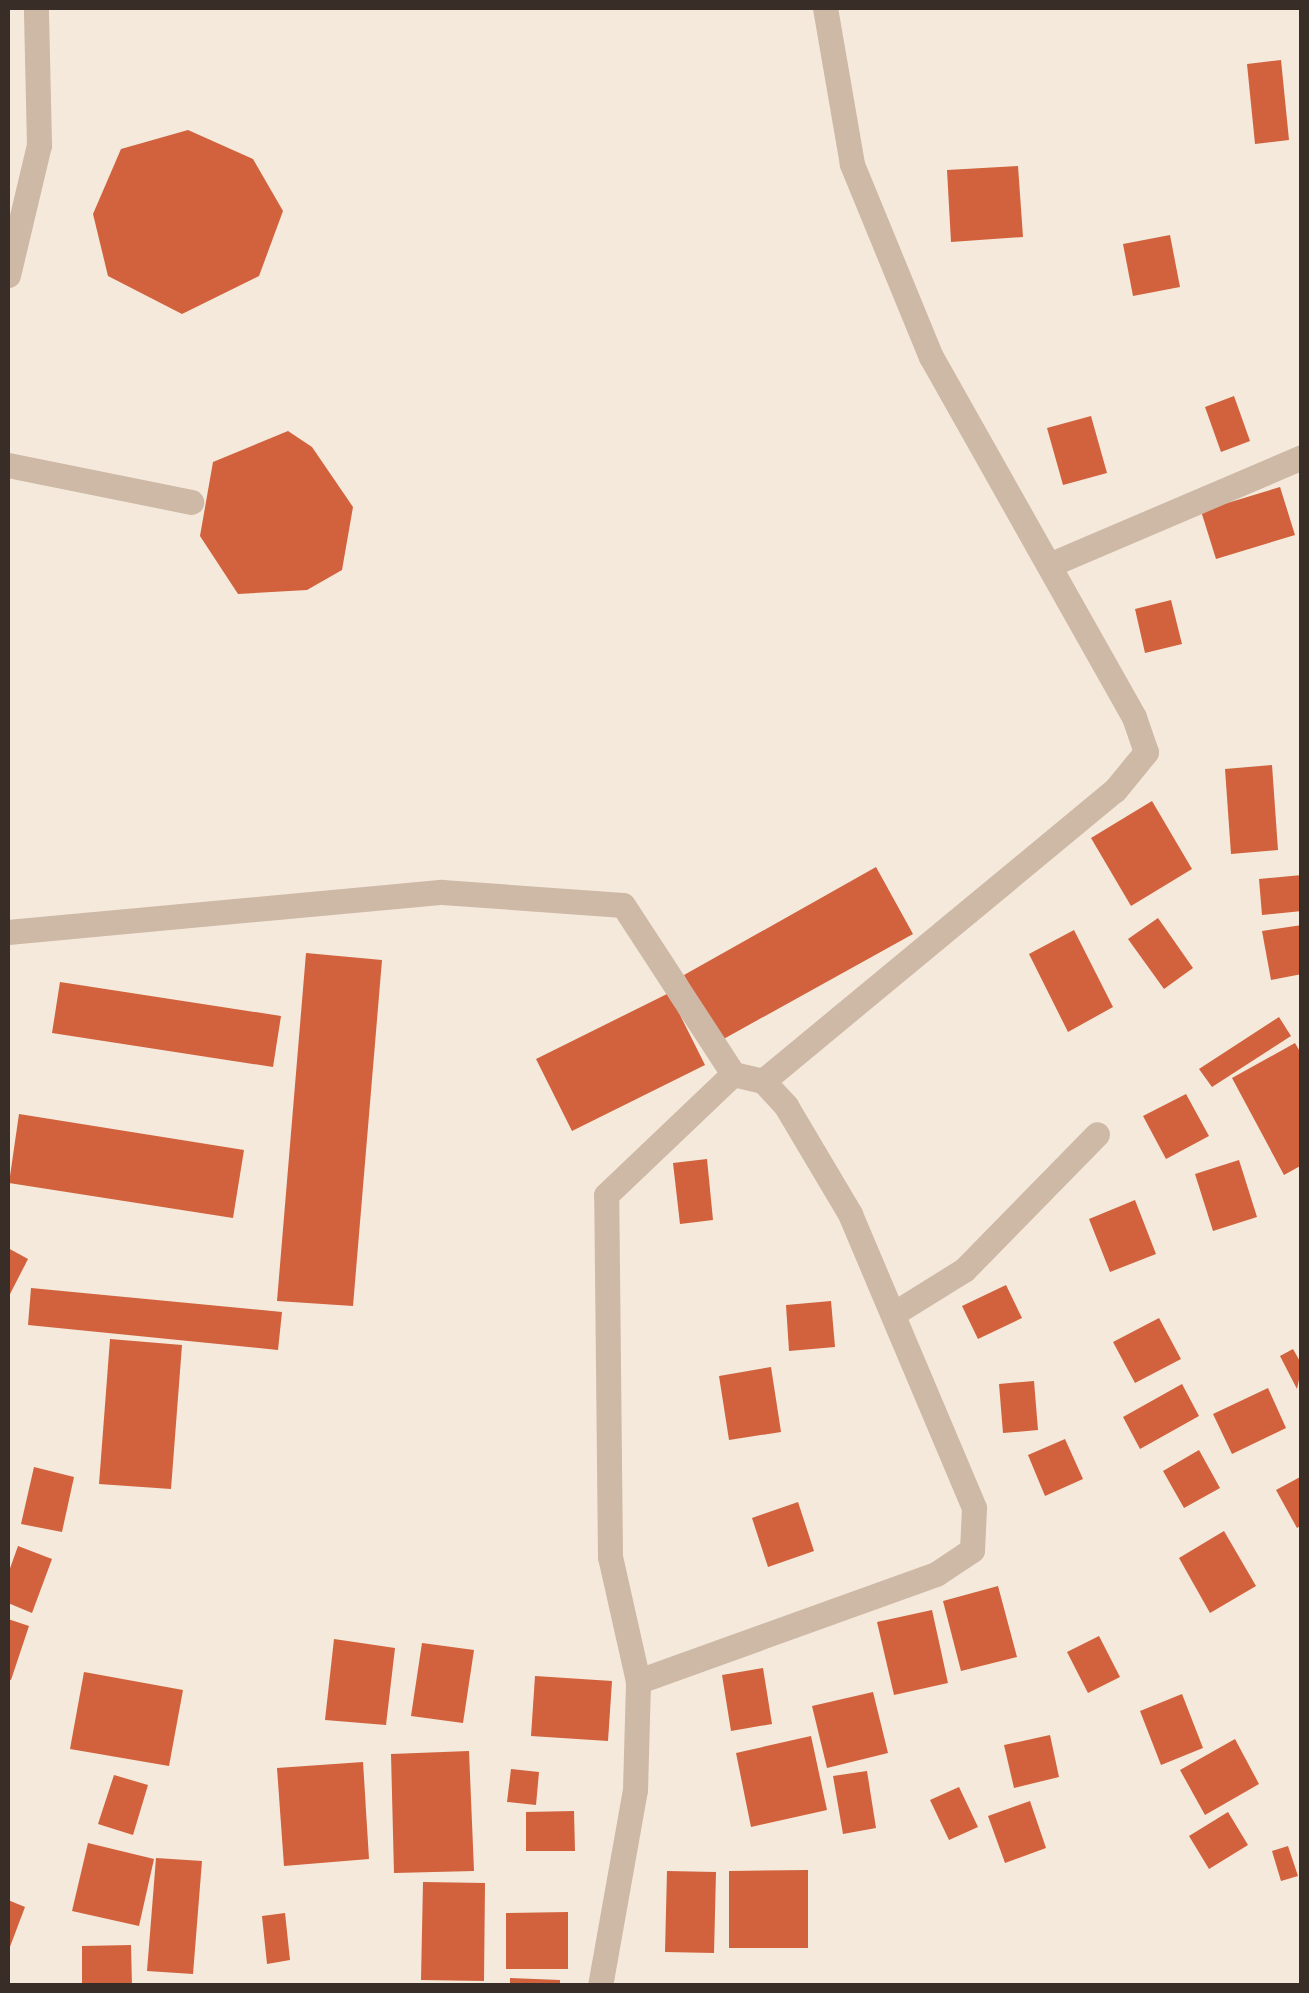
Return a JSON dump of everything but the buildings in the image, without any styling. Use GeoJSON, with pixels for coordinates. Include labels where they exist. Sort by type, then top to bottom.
{"type":"FeatureCollection","features":[{"type":"Feature","properties":{"kind":"street"},"geometry":{"type":"LineString","coordinates":[[8,274],[38,145],[36,8]]}},
{"type":"Feature","properties":{"kind":"street"},"geometry":{"type":"LineString","coordinates":[[763,1081],[1115,790],[1146,752],[1134,717],[931,357],[852,164],[826,8]]}},
{"type":"Feature","properties":{"kind":"street"},"geometry":{"type":"LineString","coordinates":[[1049,565],[1302,458]]}},
{"type":"Feature","properties":{"kind":"street"},"geometry":{"type":"LineString","coordinates":[[8,464],[191,502]]}},
{"type":"Feature","properties":{"kind":"street"},"geometry":{"type":"LineString","coordinates":[[8,932],[442,892],[624,904],[733,1074],[763,1081],[850,1214],[974,1508],[972,1550],[936,1574],[638,1681]]}},
{"type":"Feature","properties":{"kind":"street"},"geometry":{"type":"LineString","coordinates":[[600,1986],[635,1790],[638,1681],[610,1556],[606,1195],[733,1074]]}},
{"type":"Feature","properties":{"kind":"street"},"geometry":{"type":"LineString","coordinates":[[892,1314],[964,1270],[1098,1134]]}}]}
